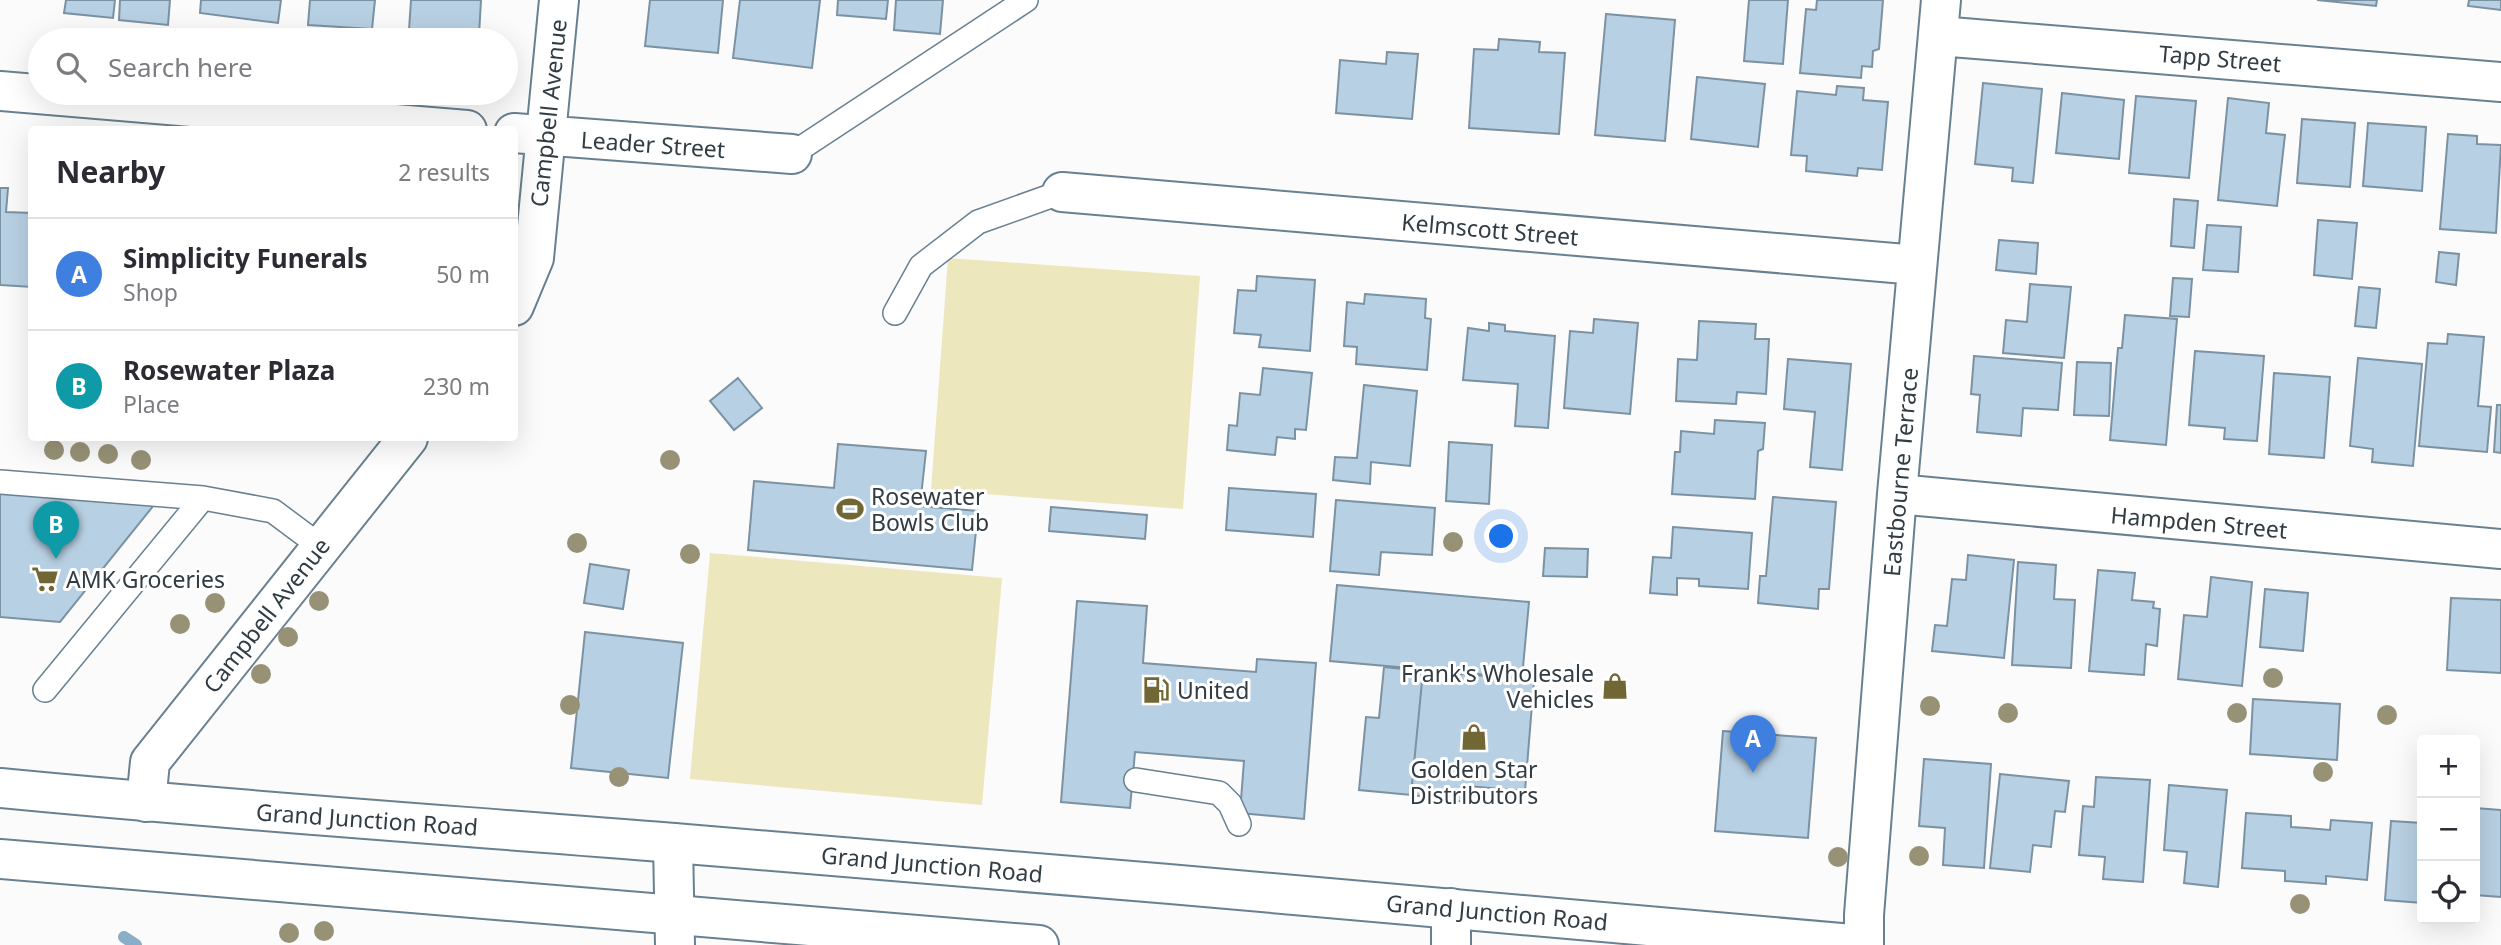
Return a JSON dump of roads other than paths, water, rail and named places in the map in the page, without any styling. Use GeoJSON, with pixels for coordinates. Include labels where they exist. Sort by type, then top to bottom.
{"type":"FeatureCollection","features":[{"type":"Feature","properties":{"kind":"main road","name":"Campbell Avenue"},"geometry":{"type":"LineString","coordinates":[[518,296],[534,258],[531,135],[559,0]]}},
{"type":"Feature","properties":{"kind":"main road","name":"Tapp Street"},"geometry":{"type":"LineString","coordinates":[[1940,18],[2501,82]]}},
{"type":"Feature","properties":{"kind":"main road","name":"Eastbourne Terrace"},"geometry":{"type":"LineString","coordinates":[[1864,945],[1867,874],[1897,494],[1940,18]]}},
{"type":"Feature","properties":{"kind":"main road"},"geometry":{"type":"LineString","coordinates":[[0,91],[28,93]]}},
{"type":"Feature","properties":{"kind":"main road"},"geometry":{"type":"LineString","coordinates":[[168,105],[419,126]]}},
{"type":"Feature","properties":{"kind":"main road","name":"Leader Street"},"geometry":{"type":"LineString","coordinates":[[531,135],[792,154]]}},
{"type":"Feature","properties":{"kind":"main road","name":"Kelmscott Street"},"geometry":{"type":"LineString","coordinates":[[1062,192],[1917,265]]}},
{"type":"Feature","properties":{"kind":"main road","name":"Campbell Avenue"},"geometry":{"type":"LineString","coordinates":[[146,802],[150,762],[406,441]]}},
{"type":"Feature","properties":{"kind":"main road","name":"Hampden Street"},"geometry":{"type":"LineString","coordinates":[[1897,494],[2501,549]]}},
{"type":"Feature","properties":{"kind":"main road","name":"Grand Junction Road"},"geometry":{"type":"LineString","coordinates":[[0,788],[1451,908],[1864,945]]}},
{"type":"Feature","properties":{"kind":"main road"},"geometry":{"type":"LineString","coordinates":[[673,843],[675,931]]}},
{"type":"Feature","properties":{"kind":"main road"},"geometry":{"type":"LineString","coordinates":[[0,859],[675,931],[1040,945]]}},
{"type":"Feature","properties":{"kind":"main road"},"geometry":{"type":"LineString","coordinates":[[1451,908],[1451,945]]}},
{"type":"Feature","properties":{"kind":"lane"},"geometry":{"type":"LineString","coordinates":[[792,154],[1026,0]]}},
{"type":"Feature","properties":{"kind":"lane"},"geometry":{"type":"LineString","coordinates":[[895,313],[921,266],[978,222],[1062,192]]}},
{"type":"Feature","properties":{"kind":"lane"},"geometry":{"type":"LineString","coordinates":[[0,482],[203,498],[273,511],[320,546]]}},
{"type":"Feature","properties":{"kind":"lane"},"geometry":{"type":"LineString","coordinates":[[45,690],[203,498]]}},
{"type":"Feature","properties":{"kind":"lane"},"geometry":{"type":"LineString","coordinates":[[1136,779],[1219,793],[1230,804],[1239,824]]}},
{"type":"Feature","properties":{"kind":"waterway"},"geometry":{"type":"LineString","coordinates":[[124,937],[136,945]]}},
{"type":"Feature","properties":{"kind":"place","name":"Rosewater Bowls Club"},"geometry":{"type":"Point","coordinates":[850,509]}},
{"type":"Feature","properties":{"kind":"place","name":"Rosewater Plaza"},"geometry":{"type":"Point","coordinates":[56,559]}},
{"type":"Feature","properties":{"kind":"place","name":"AMK Groceries"},"geometry":{"type":"Point","coordinates":[45,579]}},
{"type":"Feature","properties":{"kind":"place","name":"Frank's Wholesale Vehicles"},"geometry":{"type":"Point","coordinates":[1615,686]}},
{"type":"Feature","properties":{"kind":"place","name":"United"},"geometry":{"type":"Point","coordinates":[1156,690]}},
{"type":"Feature","properties":{"kind":"place","name":"Golden Star Distributors"},"geometry":{"type":"Point","coordinates":[1474,737]}},
{"type":"Feature","properties":{"kind":"place","name":"Simplicity Funerals"},"geometry":{"type":"Point","coordinates":[1753,773]}}]}
